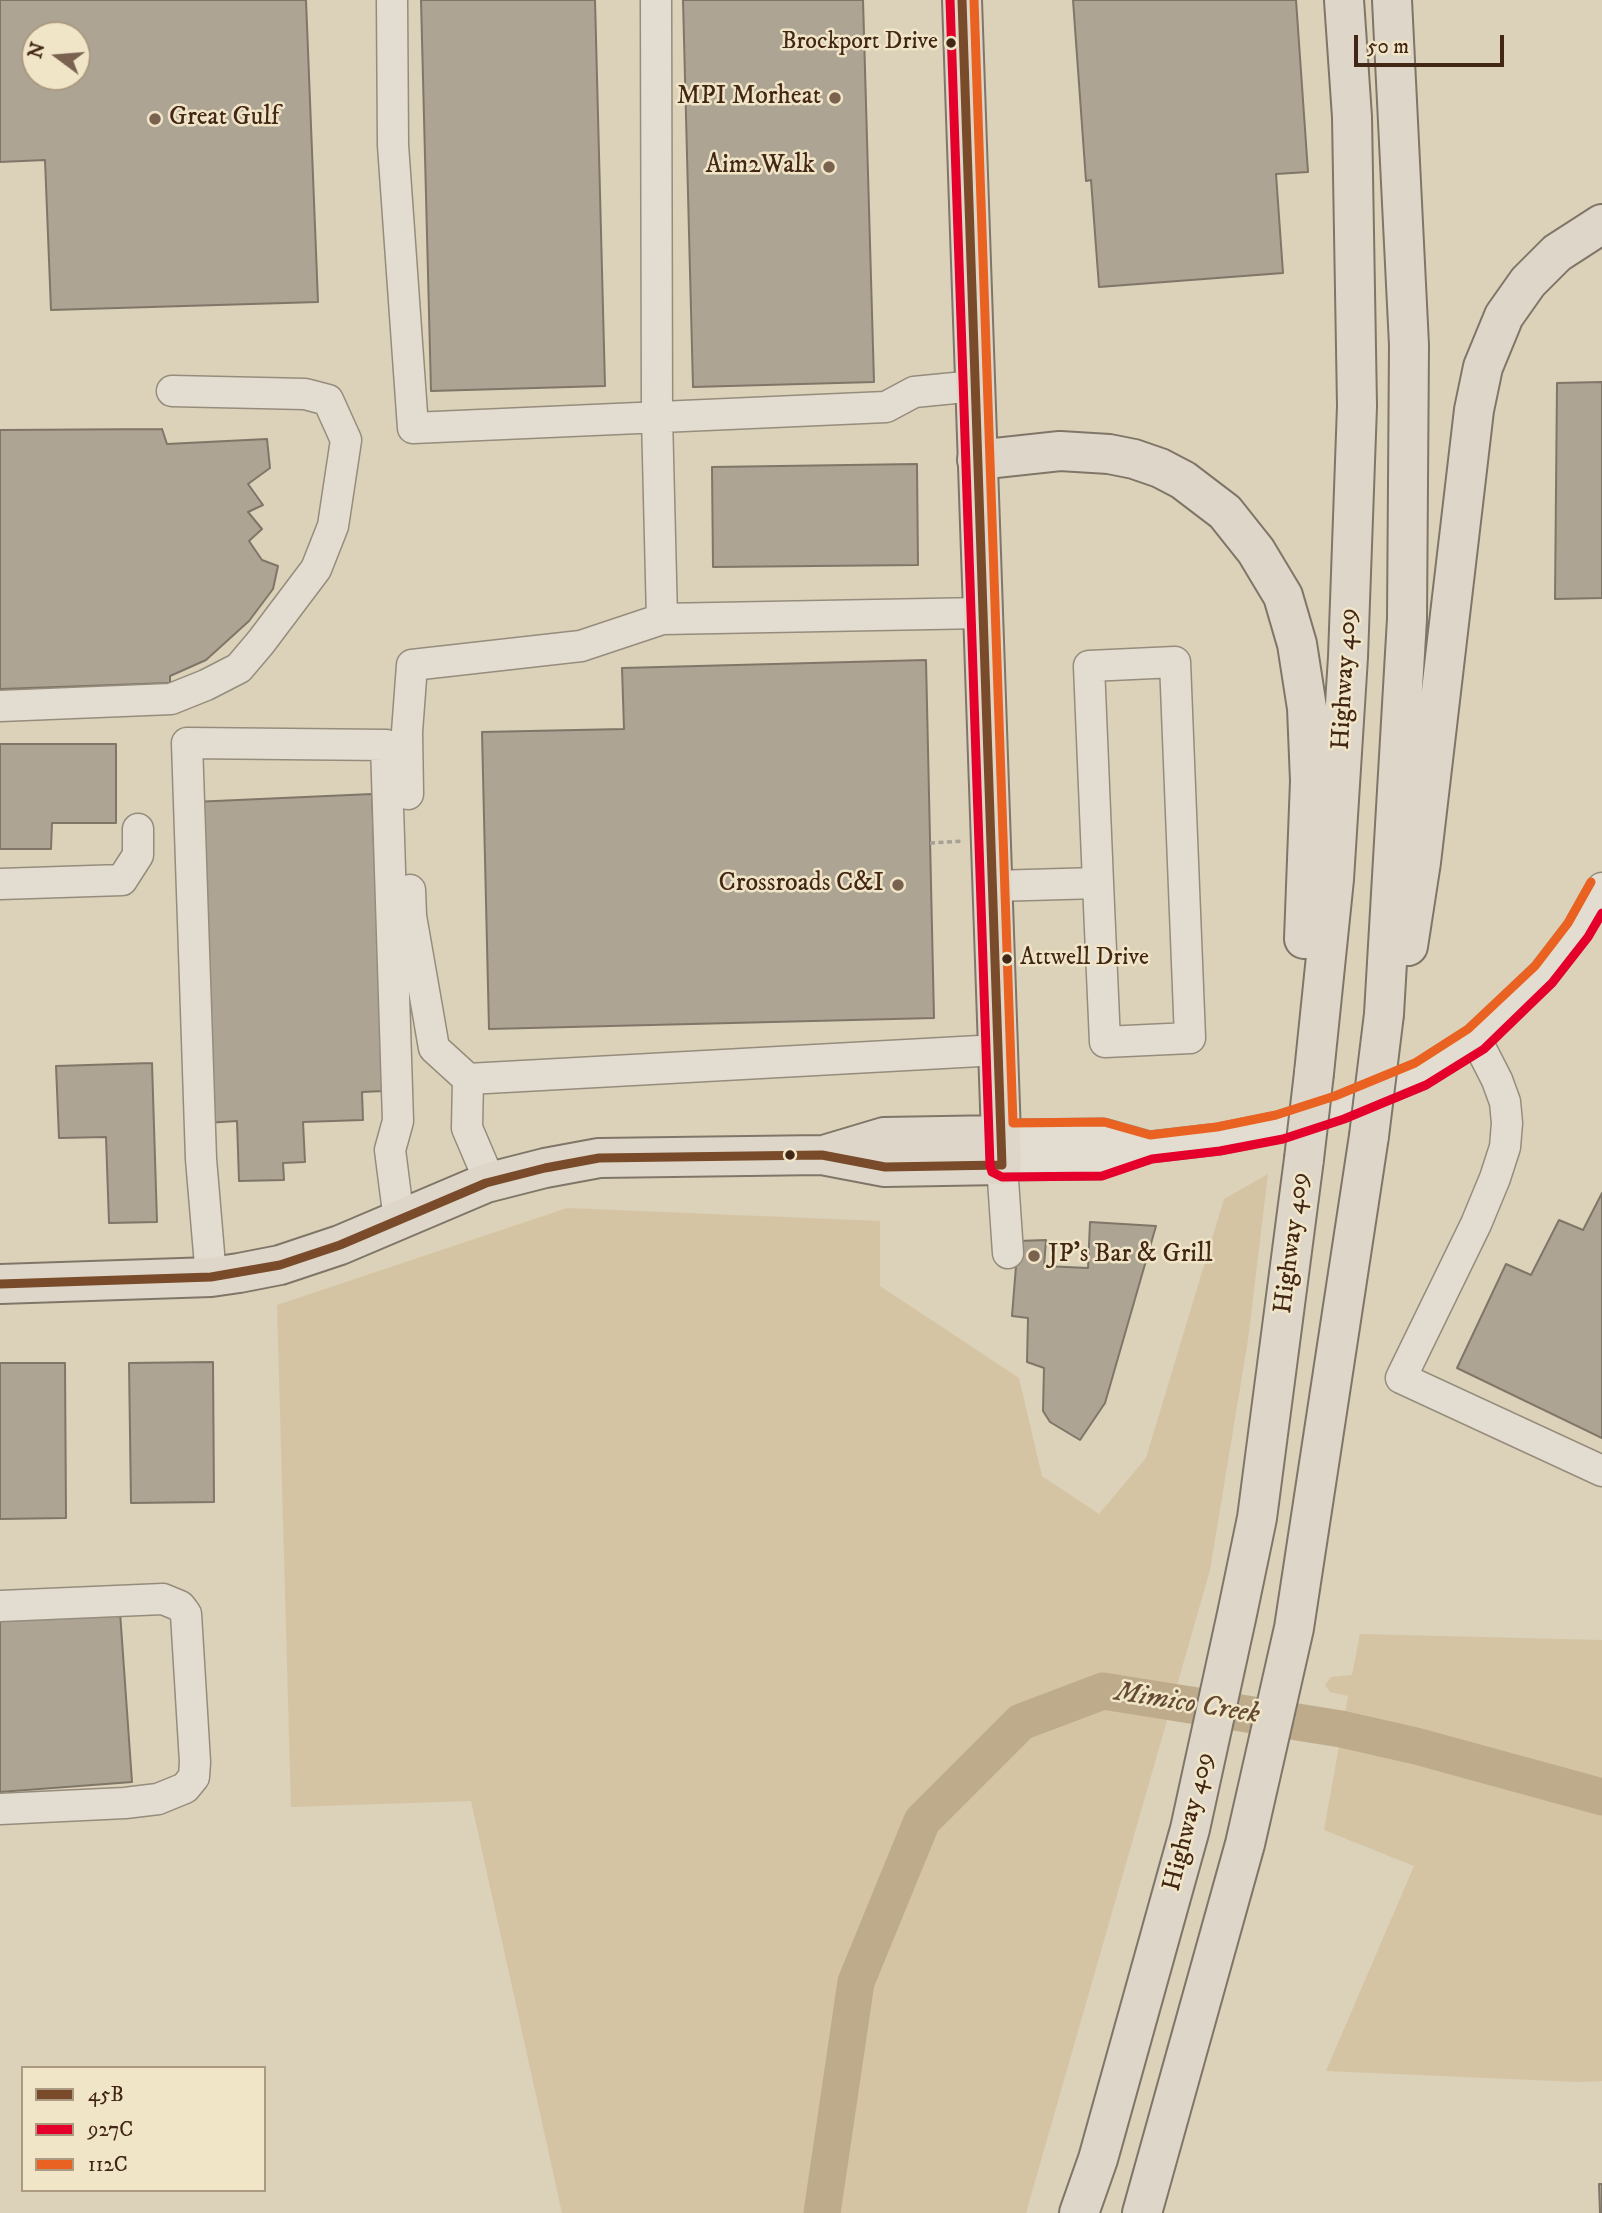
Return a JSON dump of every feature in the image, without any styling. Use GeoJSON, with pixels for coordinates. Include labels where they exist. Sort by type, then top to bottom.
{"type":"FeatureCollection","features":[{"type":"Feature","properties":{"kind":"main road"},"geometry":{"type":"LineString","coordinates":[[0,1283],[211,1277],[280,1265],[340,1245],[490,1182],[599,1158],[822,1155],[884,1137],[1002,1150],[962,0]]}},
{"type":"Feature","properties":{"kind":"main road","name":"Highway 409"},"geometry":{"type":"LineString","coordinates":[[1079,2213],[1098,2160],[1190,1829],[1237,1614],[1257,1518],[1304,1159],[1334,879],[1348,657],[1357,406],[1352,117],[1344,0]]}},
{"type":"Feature","properties":{"kind":"main road"},"geometry":{"type":"LineString","coordinates":[[1142,2213],[1245,1844],[1294,1628],[1369,1136],[1384,1014],[1407,619],[1409,358],[1392,0]]}},
{"type":"Feature","properties":{"kind":"main road"},"geometry":{"type":"LineString","coordinates":[[1384,1014],[1410,939],[1474,410],[1483,367],[1504,316],[1528,282],[1557,253],[1602,224]]}},
{"type":"Feature","properties":{"kind":"main road"},"geometry":{"type":"LineString","coordinates":[[977,460],[1042,452],[1079,451],[1109,454],[1160,468],[1183,480],[1225,512],[1256,551],[1283,596],[1297,645],[1307,708],[1310,781],[1302,1000],[1314,1073]]}},
{"type":"Feature","properties":{"kind":"street"},"geometry":{"type":"LineString","coordinates":[[391,0],[393,145],[413,428],[886,407],[914,392],[975,386]]}},
{"type":"Feature","properties":{"kind":"street"},"geometry":{"type":"LineString","coordinates":[[656,0],[657,417],[662,619]]}},
{"type":"Feature","properties":{"kind":"street"},"geometry":{"type":"LineString","coordinates":[[0,706],[171,699],[206,685],[239,668],[316,569],[333,526],[346,440],[328,400],[305,394],[172,391]]}},
{"type":"Feature","properties":{"kind":"street"},"geometry":{"type":"LineString","coordinates":[[983,613],[662,619],[581,646],[412,665],[407,732],[411,916],[434,1048],[468,1079],[998,1050]]}},
{"type":"Feature","properties":{"kind":"street"},"geometry":{"type":"LineString","coordinates":[[1175,662],[1190,1038],[1104,1042],[1097,883],[1089,666],[1175,662]]}},
{"type":"Feature","properties":{"kind":"street"},"geometry":{"type":"LineString","coordinates":[[211,1277],[201,1159],[187,743],[386,745],[398,1121],[390,1150],[399,1220]]}},
{"type":"Feature","properties":{"kind":"street"},"geometry":{"type":"LineString","coordinates":[[0,884],[122,880],[138,855],[138,829]]}},
{"type":"Feature","properties":{"kind":"street"},"geometry":{"type":"LineString","coordinates":[[993,887],[1097,883]]}},
{"type":"Feature","properties":{"kind":"street"},"geometry":{"type":"LineString","coordinates":[[1008,1253],[1002,1150],[1102,1134],[1149,1147],[1219,1139],[1279,1128],[1339,1108],[1421,1074],[1476,1039],[1545,974],[1578,930],[1602,888]]}},
{"type":"Feature","properties":{"kind":"street"},"geometry":{"type":"LineString","coordinates":[[1476,1039],[1505,1102],[1505,1147],[1476,1224],[1401,1378],[1602,1472]]}},
{"type":"Feature","properties":{"kind":"street"},"geometry":{"type":"LineString","coordinates":[[468,1079],[467,1128],[490,1182]]}},
{"type":"Feature","properties":{"kind":"street"},"geometry":{"type":"LineString","coordinates":[[0,1606],[163,1599],[180,1606],[186,1614],[195,1762],[194,1777],[185,1788],[158,1799],[0,1809]]}},
{"type":"Feature","properties":{"kind":"shaded area"},"geometry":{"type":"Polygon","coordinates":[[[1268,1174],[1248,1340],[1210,1570],[1026,2213],[562,2213],[471,1801],[291,1807],[277,1305],[567,1208],[880,1221],[880,1286],[1019,1378],[1042,1476],[1099,1514],[1146,1458],[1224,1199],[1268,1174]]]}},
{"type":"Feature","properties":{"kind":"shaded area"},"geometry":{"type":"Polygon","coordinates":[[[1360,1634],[1602,1640],[1602,2081],[1326,2071],[1414,1866],[1324,1830],[1348,1696],[1330,1692],[1325,1685],[1331,1677],[1352,1675],[1360,1634]]]}},
{"type":"Feature","properties":{"kind":"building","name":"Great Gulf"},"geometry":{"type":"Polygon","coordinates":[[[0,0],[306,0],[318,302],[51,310],[45,160],[0,162],[0,0]]]}},
{"type":"Feature","properties":{"kind":"building"},"geometry":{"type":"Polygon","coordinates":[[[421,0],[595,0],[605,386],[431,391],[421,0]]]}},
{"type":"Feature","properties":{"kind":"building"},"geometry":{"type":"Polygon","coordinates":[[[683,0],[863,0],[874,382],[693,387],[683,0]]]}},
{"type":"Feature","properties":{"kind":"building"},"geometry":{"type":"Polygon","coordinates":[[[1073,0],[1296,0],[1308,172],[1276,174],[1283,273],[1099,287],[1091,180],[1086,181],[1073,0]]]}},
{"type":"Feature","properties":{"kind":"building"},"geometry":{"type":"Polygon","coordinates":[[[1602,382],[1602,598],[1555,599],[1557,383],[1602,382]]]}},
{"type":"Feature","properties":{"kind":"building"},"geometry":{"type":"Polygon","coordinates":[[[162,429],[167,444],[267,439],[270,468],[248,484],[263,505],[248,512],[262,529],[249,541],[262,560],[278,566],[273,589],[249,621],[206,660],[170,676],[170,683],[0,689],[0,430],[162,429]]]}},
{"type":"Feature","properties":{"kind":"building"},"geometry":{"type":"Polygon","coordinates":[[[917,464],[918,565],[713,567],[712,467],[917,464]]]}},
{"type":"Feature","properties":{"kind":"building"},"geometry":{"type":"Polygon","coordinates":[[[926,660],[934,1018],[489,1029],[482,732],[624,729],[622,668],[926,660]]]}},
{"type":"Feature","properties":{"kind":"building"},"geometry":{"type":"Polygon","coordinates":[[[0,744],[116,744],[116,823],[52,823],[51,849],[0,849],[0,744]]]}},
{"type":"Feature","properties":{"kind":"building"},"geometry":{"type":"Polygon","coordinates":[[[372,794],[384,1091],[362,1092],[363,1120],[303,1122],[305,1162],[283,1163],[284,1180],[239,1181],[237,1121],[206,1123],[193,802],[372,794]]]}},
{"type":"Feature","properties":{"kind":"building"},"geometry":{"type":"Polygon","coordinates":[[[152,1063],[157,1222],[109,1223],[106,1137],[59,1138],[56,1066],[152,1063]]]}},
{"type":"Feature","properties":{"kind":"building"},"geometry":{"type":"Polygon","coordinates":[[[1602,1193],[1602,1438],[1457,1368],[1506,1264],[1531,1275],[1559,1220],[1583,1230],[1602,1193]]]}},
{"type":"Feature","properties":{"kind":"building"},"geometry":{"type":"Polygon","coordinates":[[[1090,1222],[1156,1226],[1105,1403],[1080,1440],[1050,1422],[1043,1411],[1044,1368],[1027,1362],[1028,1318],[1012,1316],[1018,1241],[1046,1240],[1044,1266],[1088,1268],[1090,1222]]]}},
{"type":"Feature","properties":{"kind":"building"},"geometry":{"type":"Polygon","coordinates":[[[213,1362],[214,1502],[131,1503],[129,1363],[213,1362]]]}},
{"type":"Feature","properties":{"kind":"building"},"geometry":{"type":"Polygon","coordinates":[[[0,1363],[65,1363],[66,1518],[0,1519],[0,1363]]]}},
{"type":"Feature","properties":{"kind":"building"},"geometry":{"type":"Polygon","coordinates":[[[120,1612],[132,1782],[0,1792],[0,1621],[120,1612]]]}},
{"type":"Feature","properties":{"kind":"building"},"geometry":{"type":"Polygon","coordinates":[[[1599,2184],[1602,2184],[1602,2213],[1600,2213],[1599,2184]]]}},
{"type":"Feature","properties":{"kind":"waterway","name":"Mimico Creek"},"geometry":{"type":"LineString","coordinates":[[822,2213],[856,1982],[922,1821],[1021,1722],[1103,1691],[1341,1729],[1416,1746],[1602,1797]]}},
{"type":"Feature","properties":{"kind":"transit line","name":"927C"},"geometry":{"type":"LineString","coordinates":[[950,0],[992,1172],[1002,1177],[1102,1176],[1152,1159],[1220,1151],[1283,1139],[1344,1119],[1426,1085],[1484,1049],[1552,983],[1588,937],[1602,913]]}},
{"type":"Feature","properties":{"kind":"transit line","name":"45B"},"geometry":{"type":"LineString","coordinates":[[0,1284],[211,1277],[280,1265],[340,1245],[486,1183],[599,1158],[822,1155],[885,1167],[1002,1165],[962,0]]}},
{"type":"Feature","properties":{"kind":"transit line","name":"112C"},"geometry":{"type":"LineString","coordinates":[[974,0],[1013,1123],[1104,1122],[1150,1135],[1217,1127],[1276,1115],[1335,1096],[1415,1063],[1468,1029],[1535,966],[1568,923],[1591,882]]}},
{"type":"Feature","properties":{"kind":"place","name":"Brockport Drive"},"geometry":{"type":"Point","coordinates":[951,43]}},
{"type":"Feature","properties":{"kind":"place","name":"MPI Morheat"},"geometry":{"type":"Point","coordinates":[835,98]}},
{"type":"Feature","properties":{"kind":"place","name":"Great Gulf"},"geometry":{"type":"Point","coordinates":[155,119]}},
{"type":"Feature","properties":{"kind":"place","name":"Aim2Walk"},"geometry":{"type":"Point","coordinates":[829,167]}},
{"type":"Feature","properties":{"kind":"place","name":"Crossroads C&I"},"geometry":{"type":"Point","coordinates":[898,885]}},
{"type":"Feature","properties":{"kind":"place","name":"Attwell Drive"},"geometry":{"type":"Point","coordinates":[1007,959]}},
{"type":"Feature","properties":{"kind":"place","name":"JP's Bar & Grill"},"geometry":{"type":"Point","coordinates":[1034,1256]}}]}
